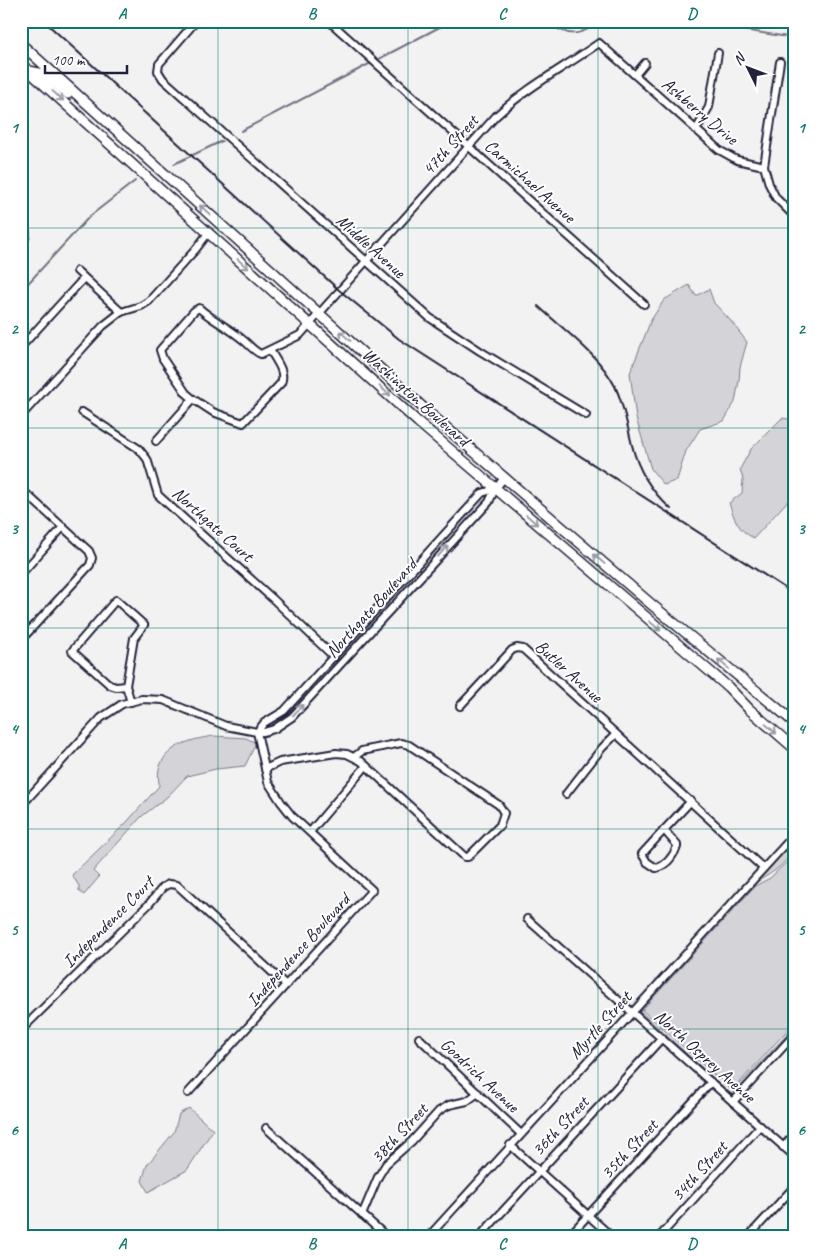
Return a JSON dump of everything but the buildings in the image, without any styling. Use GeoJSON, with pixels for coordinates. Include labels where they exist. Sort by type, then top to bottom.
{"type":"FeatureCollection","features":[{"type":"Feature","properties":{"kind":"main road","name":"Washington Boulevard"},"geometry":{"type":"LineString","coordinates":[[21,44],[428,412],[652,604],[794,722]]}},
{"type":"Feature","properties":{"kind":"main road"},"geometry":{"type":"LineString","coordinates":[[21,48],[32,53]]}},
{"type":"Feature","properties":{"kind":"main road","name":"Washington Boulevard"},"geometry":{"type":"LineString","coordinates":[[21,64],[495,489],[728,687],[749,709],[794,748]]}},
{"type":"Feature","properties":{"kind":"main road"},"geometry":{"type":"LineString","coordinates":[[29,71],[44,74],[86,110],[98,113]]}},
{"type":"Feature","properties":{"kind":"main road"},"geometry":{"type":"LineString","coordinates":[[93,128],[111,130],[150,164],[159,168]]}},
{"type":"Feature","properties":{"kind":"main road"},"geometry":{"type":"LineString","coordinates":[[209,232],[228,234],[279,277]]}},
{"type":"Feature","properties":{"kind":"street","name":"Middle Avenue"},"geometry":{"type":"LineString","coordinates":[[196,21],[158,66],[158,71],[163,79],[430,318],[586,415]]}},
{"type":"Feature","properties":{"kind":"street","name":"Carmichael Avenue"},"geometry":{"type":"LineString","coordinates":[[329,21],[644,304]]}},
{"type":"Feature","properties":{"kind":"street","name":"47th Street"},"geometry":{"type":"LineString","coordinates":[[270,350],[300,335],[469,146],[514,100],[599,42],[635,75]]}},
{"type":"Feature","properties":{"kind":"street"},"geometry":{"type":"LineString","coordinates":[[696,130],[709,107],[718,52]]}},
{"type":"Feature","properties":{"kind":"street"},"geometry":{"type":"LineString","coordinates":[[780,62],[764,166],[768,184],[776,198],[794,216]]}},
{"type":"Feature","properties":{"kind":"street"},"geometry":{"type":"LineString","coordinates":[[635,75],[645,63]]}},
{"type":"Feature","properties":{"kind":"street","name":"Ashberry Drive"},"geometry":{"type":"LineString","coordinates":[[635,75],[719,150],[744,163],[764,166]]}},
{"type":"Feature","properties":{"kind":"street"},"geometry":{"type":"LineString","coordinates":[[21,224],[27,234],[21,244]]}},
{"type":"Feature","properties":{"kind":"street"},"geometry":{"type":"LineString","coordinates":[[21,416],[103,326],[121,312],[141,306],[149,301],[209,232]]}},
{"type":"Feature","properties":{"kind":"street"},"geometry":{"type":"LineString","coordinates":[[77,271],[121,312]]}},
{"type":"Feature","properties":{"kind":"street"},"geometry":{"type":"LineString","coordinates":[[21,347],[84,278]]}},
{"type":"Feature","properties":{"kind":"street"},"geometry":{"type":"LineString","coordinates":[[199,308],[212,320],[241,338],[257,353],[263,354],[270,350],[282,372],[283,380],[243,423],[213,412],[193,400],[162,359],[160,350],[164,343],[199,308]]}},
{"type":"Feature","properties":{"kind":"street"},"geometry":{"type":"LineString","coordinates":[[156,441],[193,400]]}},
{"type":"Feature","properties":{"kind":"street","name":"Northgate Court"},"geometry":{"type":"LineString","coordinates":[[82,412],[139,449],[147,458],[158,495],[334,657]]}},
{"type":"Feature","properties":{"kind":"street","name":"Northgate Boulevard"},"geometry":{"type":"LineString","coordinates":[[21,806],[101,718],[116,707],[131,702],[145,699],[163,700],[226,726],[257,732],[274,729],[292,717],[489,502],[495,489],[505,477]]}},
{"type":"Feature","properties":{"kind":"street","name":"Northgate Boulevard"},"geometry":{"type":"LineString","coordinates":[[257,732],[264,723],[284,711],[482,493],[495,489]]}},
{"type":"Feature","properties":{"kind":"street"},"geometry":{"type":"LineString","coordinates":[[21,490],[89,551],[92,558],[90,565],[21,640]]}},
{"type":"Feature","properties":{"kind":"street"},"geometry":{"type":"LineString","coordinates":[[21,508],[30,498]]}},
{"type":"Feature","properties":{"kind":"street"},"geometry":{"type":"LineString","coordinates":[[21,574],[63,527]]}},
{"type":"Feature","properties":{"kind":"street"},"geometry":{"type":"LineString","coordinates":[[126,686],[112,686],[72,651],[116,600],[144,625],[134,638],[126,686],[131,702]]}},
{"type":"Feature","properties":{"kind":"street","name":"Butler Avenue"},"geometry":{"type":"LineString","coordinates":[[460,706],[512,650],[520,648],[763,868]]}},
{"type":"Feature","properties":{"kind":"street","name":"Independence Boulevard"},"geometry":{"type":"LineString","coordinates":[[188,1093],[372,890],[286,809],[268,782],[257,732]]}},
{"type":"Feature","properties":{"kind":"street"},"geometry":{"type":"LineString","coordinates":[[566,794],[602,748],[616,734]]}},
{"type":"Feature","properties":{"kind":"street"},"geometry":{"type":"LineString","coordinates":[[265,769],[280,762],[336,753],[354,757],[465,857],[468,857],[501,823],[504,813],[499,805],[409,745],[401,743],[362,751],[354,757]]}},
{"type":"Feature","properties":{"kind":"street"},"geometry":{"type":"LineString","coordinates":[[310,832],[366,766]]}},
{"type":"Feature","properties":{"kind":"street"},"geometry":{"type":"LineString","coordinates":[[664,830],[677,847],[666,863],[656,868],[642,857],[642,854],[664,830],[691,801]]}},
{"type":"Feature","properties":{"kind":"street","name":"Myrtle Street"},"geometry":{"type":"LineString","coordinates":[[429,1236],[794,835]]}},
{"type":"Feature","properties":{"kind":"street","name":"Independence Court"},"geometry":{"type":"LineString","coordinates":[[21,1030],[149,904],[163,887],[169,884],[176,885],[286,985]]}},
{"type":"Feature","properties":{"kind":"street","name":"North Osprey Avenue"},"geometry":{"type":"LineString","coordinates":[[527,919],[794,1156]]}},
{"type":"Feature","properties":{"kind":"street"},"geometry":{"type":"LineString","coordinates":[[733,1102],[794,1035]]}},
{"type":"Feature","properties":{"kind":"street","name":"Goodrich Avenue"},"geometry":{"type":"LineString","coordinates":[[419,1038],[521,1134]]}},
{"type":"Feature","properties":{"kind":"street","name":"36th Street"},"geometry":{"type":"LineString","coordinates":[[480,1236],[662,1038]]}},
{"type":"Feature","properties":{"kind":"street","name":"35th Street"},"geometry":{"type":"LineString","coordinates":[[570,1236],[711,1082]]}},
{"type":"Feature","properties":{"kind":"street","name":"38th Street"},"geometry":{"type":"LineString","coordinates":[[362,1215],[378,1177],[386,1164],[412,1141],[439,1111],[449,1105],[467,1101],[478,1093]]}},
{"type":"Feature","properties":{"kind":"street","name":"34th Street"},"geometry":{"type":"LineString","coordinates":[[660,1236],[760,1126]]}},
{"type":"Feature","properties":{"kind":"street"},"geometry":{"type":"LineString","coordinates":[[266,1128],[386,1236]]}},
{"type":"Feature","properties":{"kind":"street"},"geometry":{"type":"LineString","coordinates":[[783,1147],[794,1135]]}},
{"type":"Feature","properties":{"kind":"street"},"geometry":{"type":"LineString","coordinates":[[510,1145],[611,1236]]}},
{"type":"Feature","properties":{"kind":"street"},"geometry":{"type":"LineString","coordinates":[[749,1236],[794,1187]]}},
{"type":"Feature","properties":{"kind":"shaded area"},"geometry":{"type":"Polygon","coordinates":[[[365,21],[399,21],[376,29],[365,21]]]}},
{"type":"Feature","properties":{"kind":"shaded area"},"geometry":{"type":"Polygon","coordinates":[[[689,285],[696,296],[709,289],[714,303],[747,342],[740,367],[735,402],[724,421],[700,429],[686,451],[677,480],[664,485],[651,469],[636,418],[630,373],[651,320],[664,300],[689,285]]]}},
{"type":"Feature","properties":{"kind":"shaded area"},"geometry":{"type":"Polygon","coordinates":[[[782,418],[794,420],[794,494],[754,538],[740,528],[729,503],[742,493],[743,479],[740,469],[751,449],[782,418]]]}},
{"type":"Feature","properties":{"kind":"shaded area"},"geometry":{"type":"Polygon","coordinates":[[[214,736],[246,738],[256,743],[245,766],[216,769],[187,776],[167,797],[141,817],[93,871],[99,877],[84,895],[79,891],[79,886],[72,875],[126,823],[159,786],[159,768],[169,752],[190,741],[214,736]]]}},
{"type":"Feature","properties":{"kind":"shaded area"},"geometry":{"type":"Polygon","coordinates":[[[794,839],[793,847],[786,860],[774,871],[753,884],[794,839]]]}},
{"type":"Feature","properties":{"kind":"shaded area"},"geometry":{"type":"Polygon","coordinates":[[[794,855],[794,1023],[732,1091],[642,1010],[755,886],[770,878],[794,855]]]}},
{"type":"Feature","properties":{"kind":"shaded area"},"geometry":{"type":"Polygon","coordinates":[[[639,1010],[731,1094],[794,1027],[794,1031],[733,1097],[637,1012],[639,1010]]]}},
{"type":"Feature","properties":{"kind":"shaded area"},"geometry":{"type":"Polygon","coordinates":[[[189,1108],[213,1130],[187,1170],[148,1192],[142,1181],[147,1165],[174,1132],[179,1114],[189,1108]]]}},
{"type":"Feature","properties":{"kind":"waterway"},"geometry":{"type":"LineString","coordinates":[[375,61],[451,21]]}},
{"type":"Feature","properties":{"kind":"waterway"},"geometry":{"type":"LineString","coordinates":[[546,21],[561,31],[568,33],[587,30],[602,21]]}},
{"type":"Feature","properties":{"kind":"waterway"},"geometry":{"type":"LineString","coordinates":[[687,21],[794,38]]}},
{"type":"Feature","properties":{"kind":"waterway"},"geometry":{"type":"LineString","coordinates":[[241,131],[371,63]]}},
{"type":"Feature","properties":{"kind":"waterway"},"geometry":{"type":"LineString","coordinates":[[174,164],[222,141]]}},
{"type":"Feature","properties":{"kind":"waterway"},"geometry":{"type":"LineString","coordinates":[[21,291],[90,216],[135,181]]}},
{"type":"Feature","properties":{"kind":"railway"},"geometry":{"type":"LineString","coordinates":[[44,21],[339,290],[399,339],[794,594]]}},
{"type":"Feature","properties":{"kind":"railway"},"geometry":{"type":"LineString","coordinates":[[538,306],[580,343],[608,374],[621,400],[635,454],[642,472],[652,488],[671,509]]}}]}
